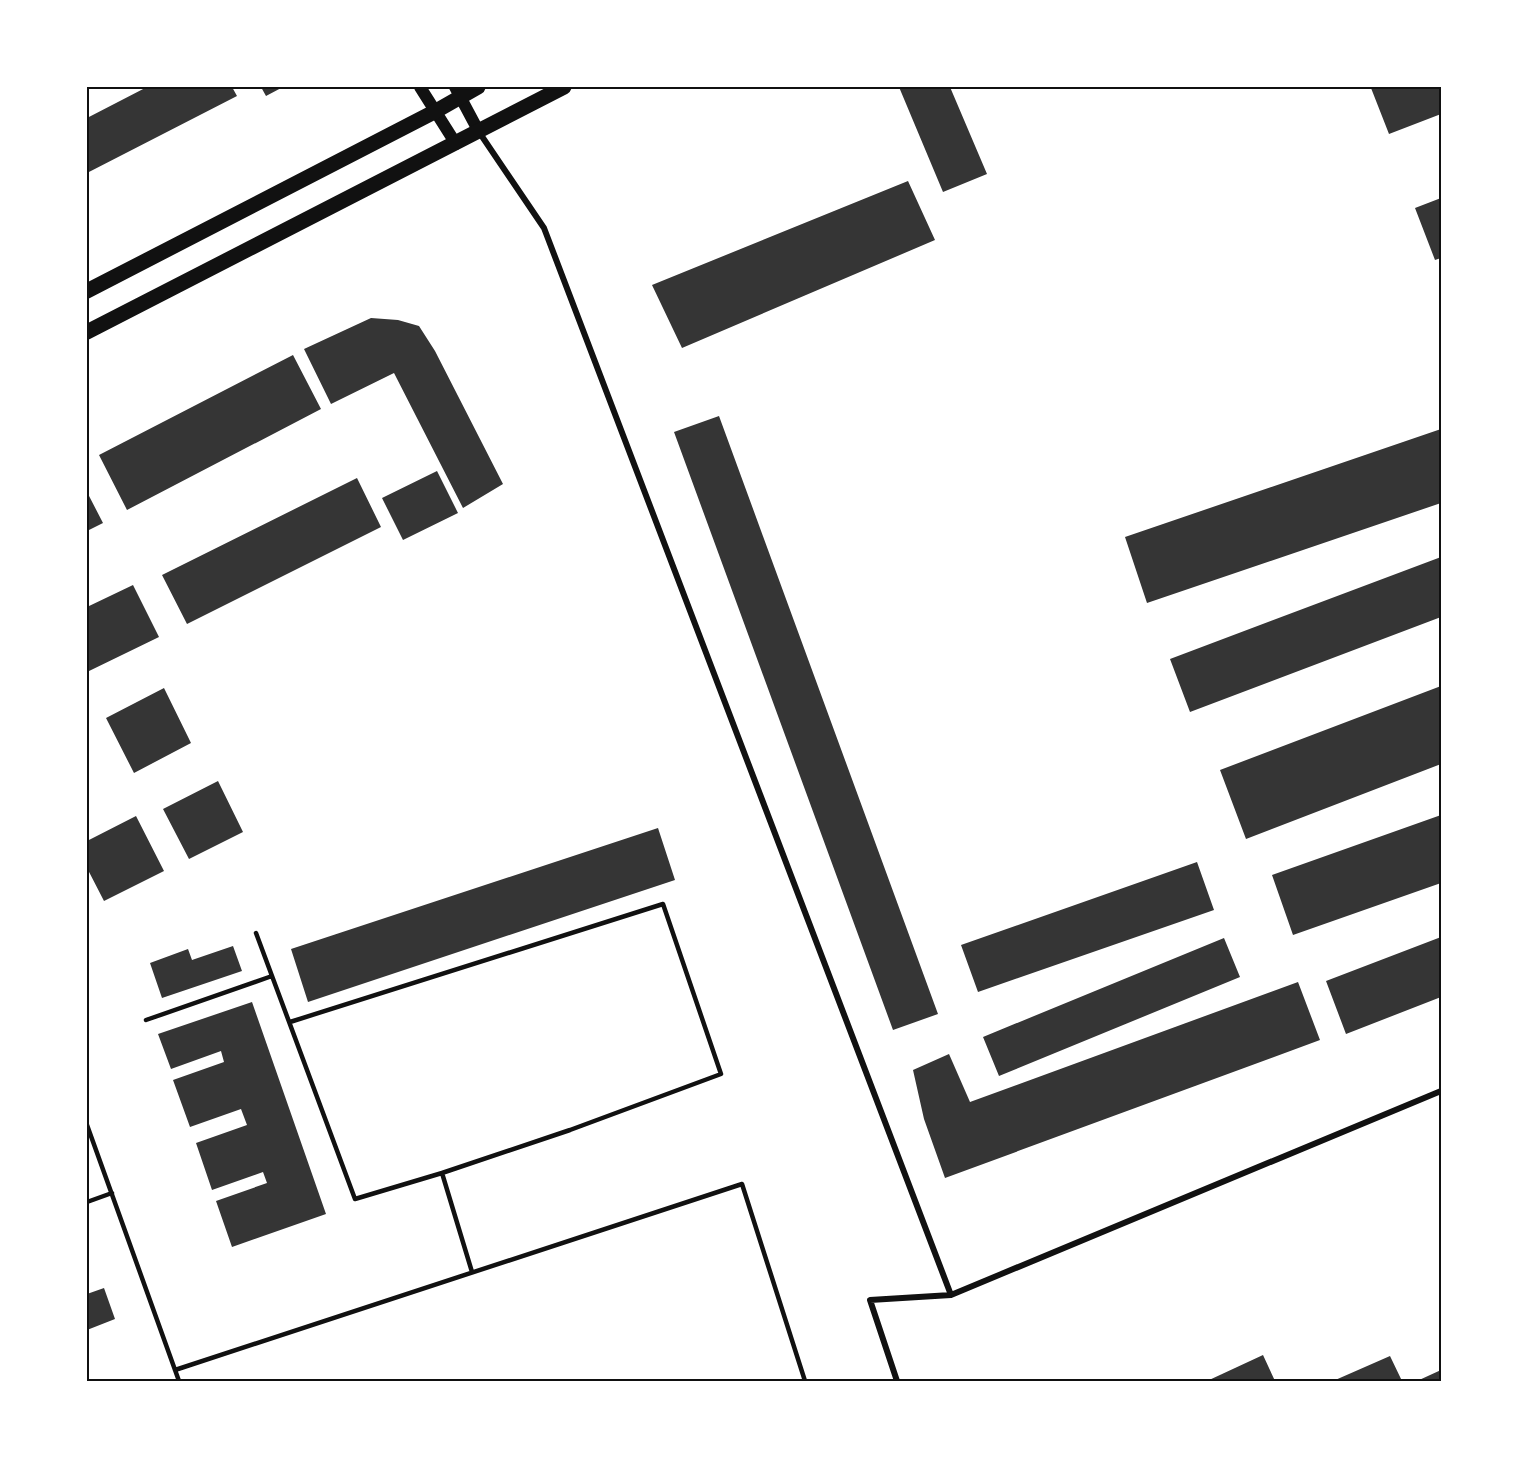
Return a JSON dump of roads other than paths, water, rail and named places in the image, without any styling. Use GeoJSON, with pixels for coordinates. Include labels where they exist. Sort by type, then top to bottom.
{"type":"FeatureCollection","features":[{"type":"Feature","properties":{"kind":"main road"},"geometry":{"type":"LineString","coordinates":[[420,87],[456,144]]}},
{"type":"Feature","properties":{"kind":"main road"},"geometry":{"type":"LineString","coordinates":[[87,291],[436,111],[458,92],[478,87]]}},
{"type":"Feature","properties":{"kind":"main road"},"geometry":{"type":"LineString","coordinates":[[87,332],[564,87]]}},
{"type":"Feature","properties":{"kind":"main road"},"geometry":{"type":"LineString","coordinates":[[458,92],[479,132]]}},
{"type":"Feature","properties":{"kind":"street"},"geometry":{"type":"LineString","coordinates":[[479,132],[544,228],[951,1295]]}},
{"type":"Feature","properties":{"kind":"street"},"geometry":{"type":"LineString","coordinates":[[897,1381],[870,1300],[951,1295],[1441,1091]]}},
{"type":"Feature","properties":{"kind":"lane"},"geometry":{"type":"LineString","coordinates":[[256,933],[355,1199],[442,1173],[570,1130],[721,1074],[663,904],[290,1022]]}},
{"type":"Feature","properties":{"kind":"lane"},"geometry":{"type":"LineString","coordinates":[[146,1020],[272,976]]}},
{"type":"Feature","properties":{"kind":"lane"},"geometry":{"type":"LineString","coordinates":[[87,1126],[179,1381]]}},
{"type":"Feature","properties":{"kind":"lane"},"geometry":{"type":"LineString","coordinates":[[442,1173],[472,1272]]}},
{"type":"Feature","properties":{"kind":"lane"},"geometry":{"type":"LineString","coordinates":[[175,1370],[742,1184],[805,1381]]}},
{"type":"Feature","properties":{"kind":"lane"},"geometry":{"type":"LineString","coordinates":[[87,1202],[112,1193]]}}]}
